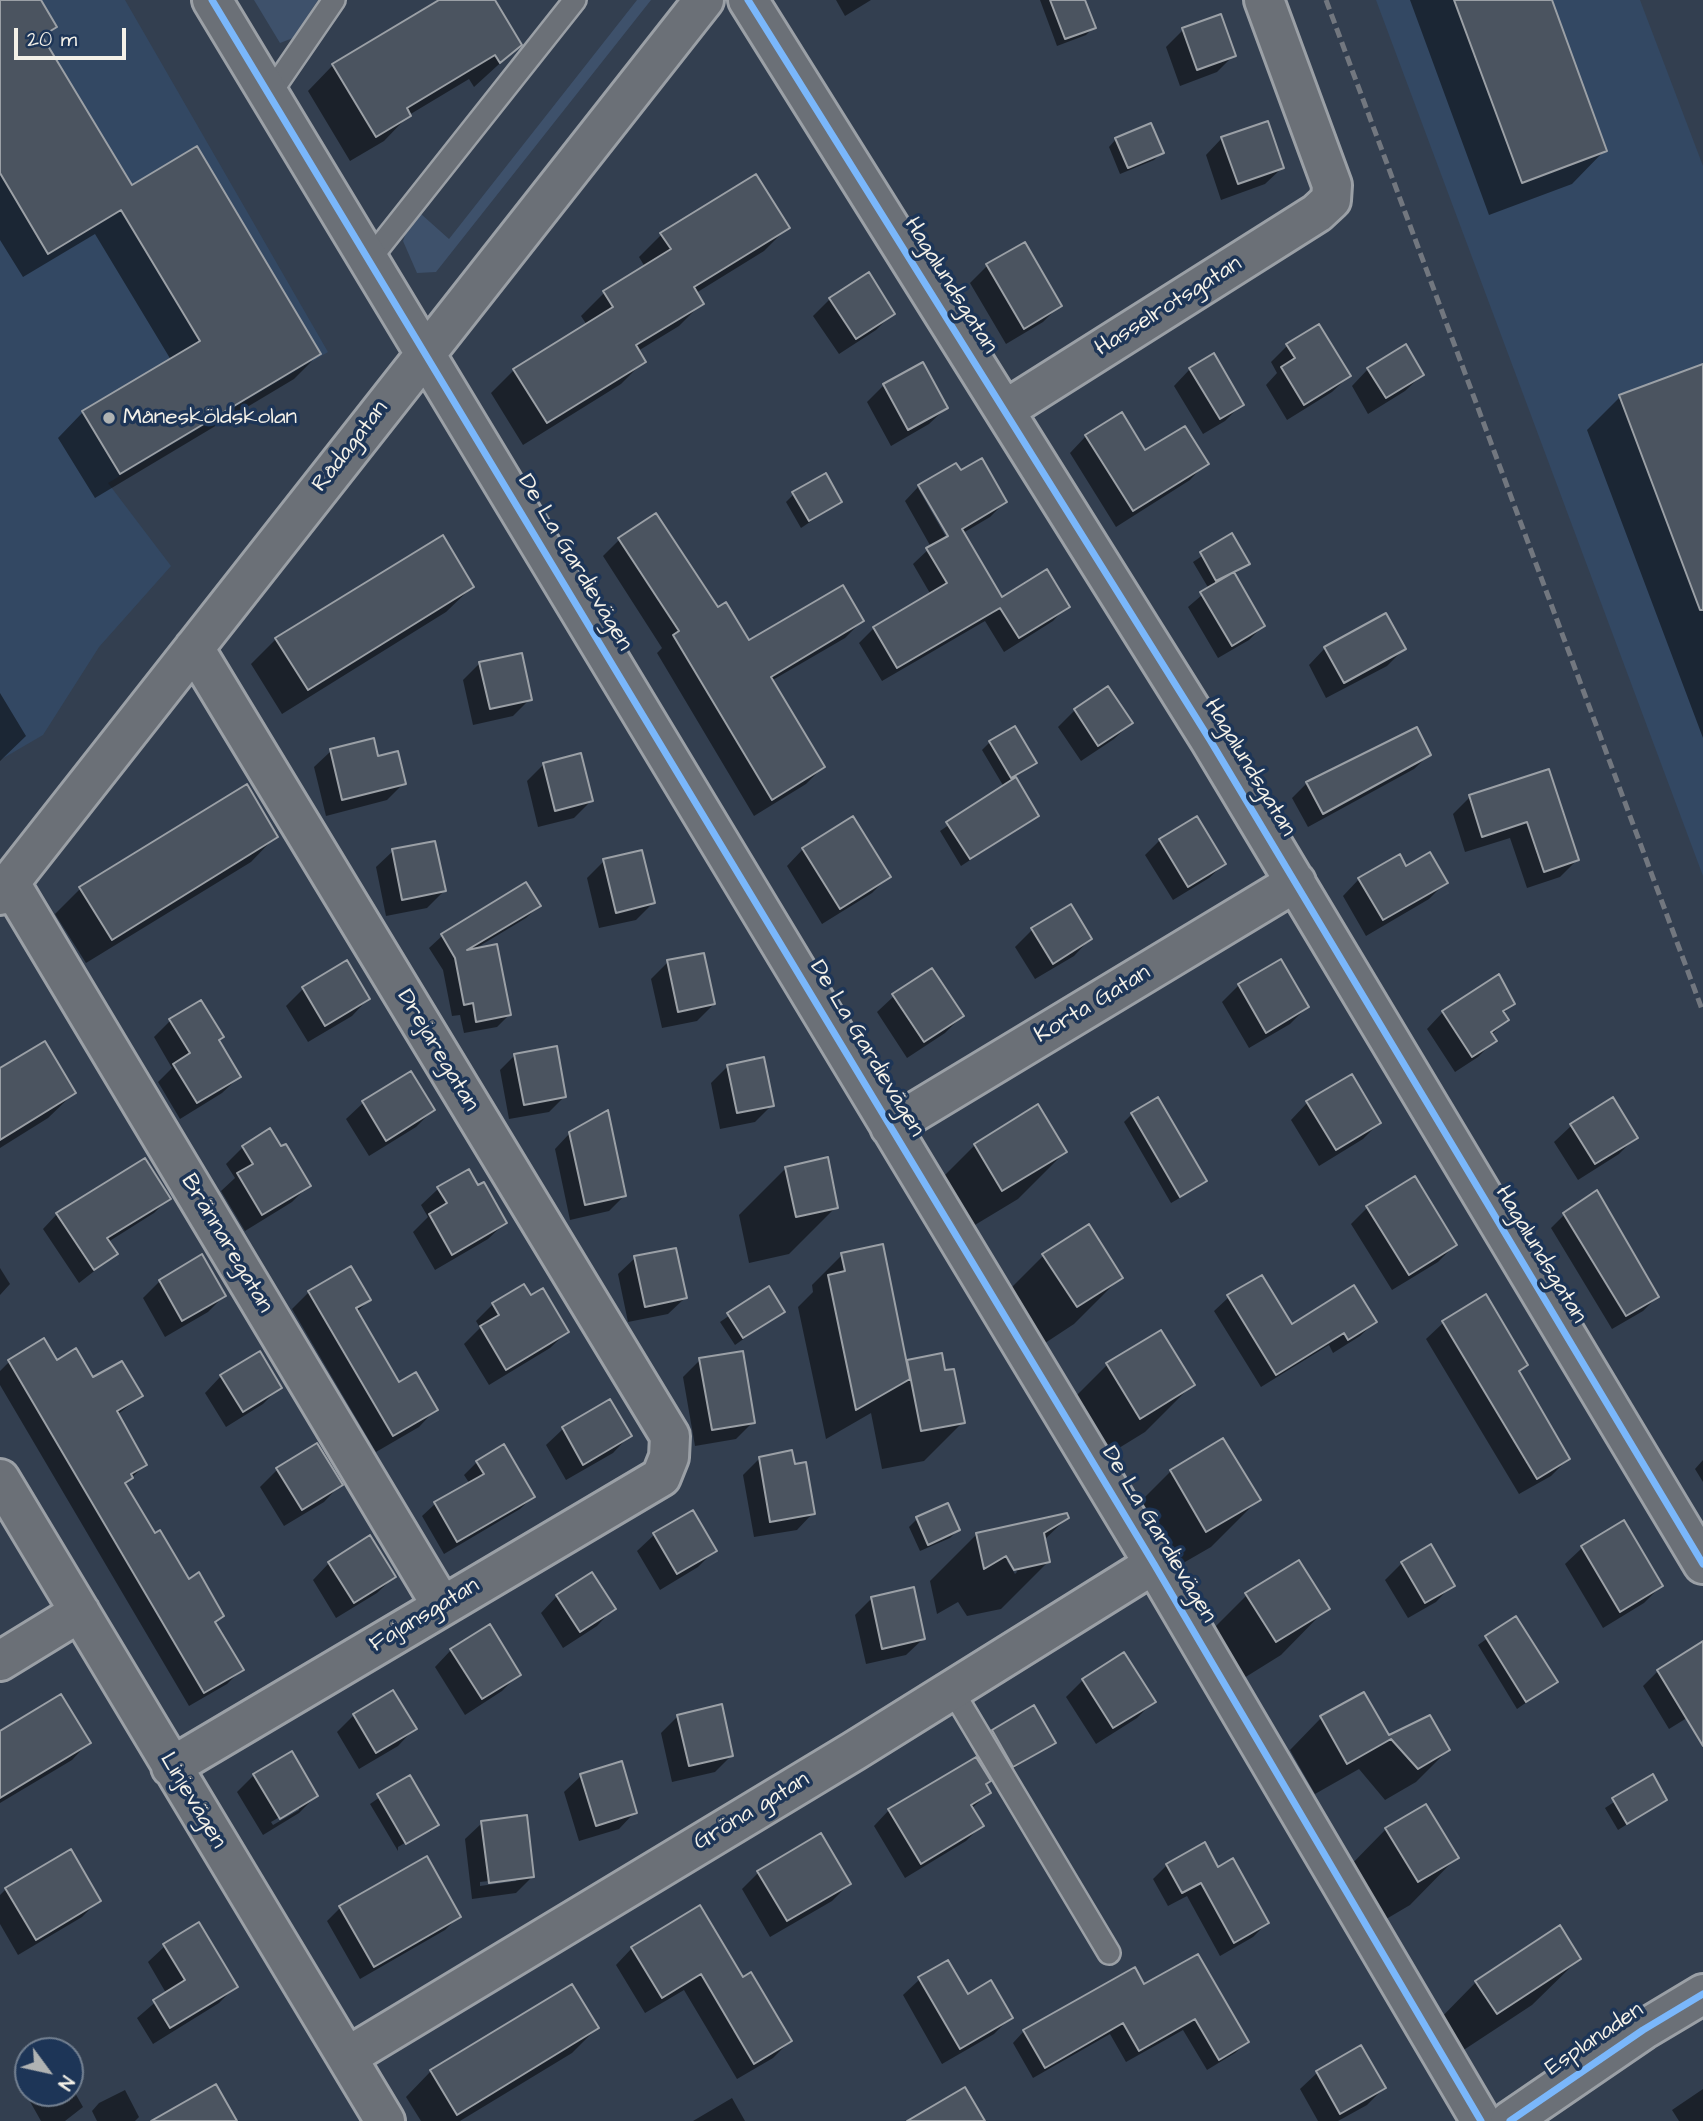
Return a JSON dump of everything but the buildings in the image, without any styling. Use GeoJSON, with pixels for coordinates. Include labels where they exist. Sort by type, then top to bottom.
{"type":"FeatureCollection","features":[{"type":"Feature","properties":{"kind":"street","name":"De La Gardievägen"},"geometry":{"type":"LineString","coordinates":[[212,0],[1154,1563],[1481,2121]]}},
{"type":"Feature","properties":{"kind":"street","name":"Rådagatan"},"geometry":{"type":"LineString","coordinates":[[5,889],[704,0]]}},
{"type":"Feature","properties":{"kind":"street","name":"Hagalundsgatan"},"geometry":{"type":"LineString","coordinates":[[748,0],[1296,882],[1703,1564]]}},
{"type":"Feature","properties":{"kind":"street","name":"Hasselrotsgatan"},"geometry":{"type":"LineString","coordinates":[[1005,410],[1317,213],[1331,200],[1332,185],[1264,0]]}},
{"type":"Feature","properties":{"kind":"street","name":"Drejaregatan"},"geometry":{"type":"LineString","coordinates":[[194,648],[670,1436],[669,1457]]}},
{"type":"Feature","properties":{"kind":"street","name":"Korta Gatan"},"geometry":{"type":"LineString","coordinates":[[890,1127],[1296,882]]}},
{"type":"Feature","properties":{"kind":"street","name":"Brännaregatan"},"geometry":{"type":"LineString","coordinates":[[5,889],[442,1606]]}},
{"type":"Feature","properties":{"kind":"street","name":"Fajansgatan"},"geometry":{"type":"LineString","coordinates":[[171,1767],[660,1477],[669,1457]]}},
{"type":"Feature","properties":{"kind":"street","name":"Linjevägen"},"geometry":{"type":"LineString","coordinates":[[0,1479],[385,2121]]}},
{"type":"Feature","properties":{"kind":"street","name":"Gröna gatan"},"geometry":{"type":"LineString","coordinates":[[347,2057],[952,1690],[1154,1563]]}},
{"type":"Feature","properties":{"kind":"street"},"geometry":{"type":"LineString","coordinates":[[0,1661],[80,1612]]}},
{"type":"Feature","properties":{"kind":"street","name":"Esplanaden"},"geometry":{"type":"LineString","coordinates":[[1510,2121],[1643,2030],[1703,1994]]}},
{"type":"Feature","properties":{"kind":"lane"},"geometry":{"type":"LineString","coordinates":[[269,95],[334,0]]}},
{"type":"Feature","properties":{"kind":"lane"},"geometry":{"type":"LineString","coordinates":[[369,260],[575,0]]}},
{"type":"Feature","properties":{"kind":"lane"},"geometry":{"type":"LineString","coordinates":[[952,1690],[1109,1953]]}},
{"type":"Feature","properties":{"kind":"shaded area","name":"Månesköldskolan"},"geometry":{"type":"Polygon","coordinates":[[[0,0],[125,0],[328,352],[108,483],[171,566],[99,647],[43,735],[0,760],[0,0]]]}},
{"type":"Feature","properties":{"kind":"shaded area"},"geometry":{"type":"Polygon","coordinates":[[[254,0],[318,0],[293,38],[280,43],[254,0]]]}},
{"type":"Feature","properties":{"kind":"shaded area"},"geometry":{"type":"Polygon","coordinates":[[[637,0],[651,0],[436,272],[417,273],[403,241],[411,219],[421,214],[449,239],[637,0]]]}},
{"type":"Feature","properties":{"kind":"shaded area"},"geometry":{"type":"Polygon","coordinates":[[[1376,0],[1640,0],[1703,166],[1703,876],[1376,0]]]}},
{"type":"Feature","properties":{"kind":"railway"},"geometry":{"type":"LineString","coordinates":[[1326,0],[1703,1012]]}},
{"type":"Feature","properties":{"kind":"cycle path"},"geometry":{"type":"LineString","coordinates":[[212,0],[1154,1564],[1481,2121]]}},
{"type":"Feature","properties":{"kind":"cycle path"},"geometry":{"type":"LineString","coordinates":[[748,0],[1210,740],[1703,1564]]}},
{"type":"Feature","properties":{"kind":"cycle path"},"geometry":{"type":"LineString","coordinates":[[1510,2121],[1643,2030],[1703,1994]]}},
{"type":"Feature","properties":{"kind":"place","name":"Månesköldskolan"},"geometry":{"type":"Point","coordinates":[109,418]}}]}
